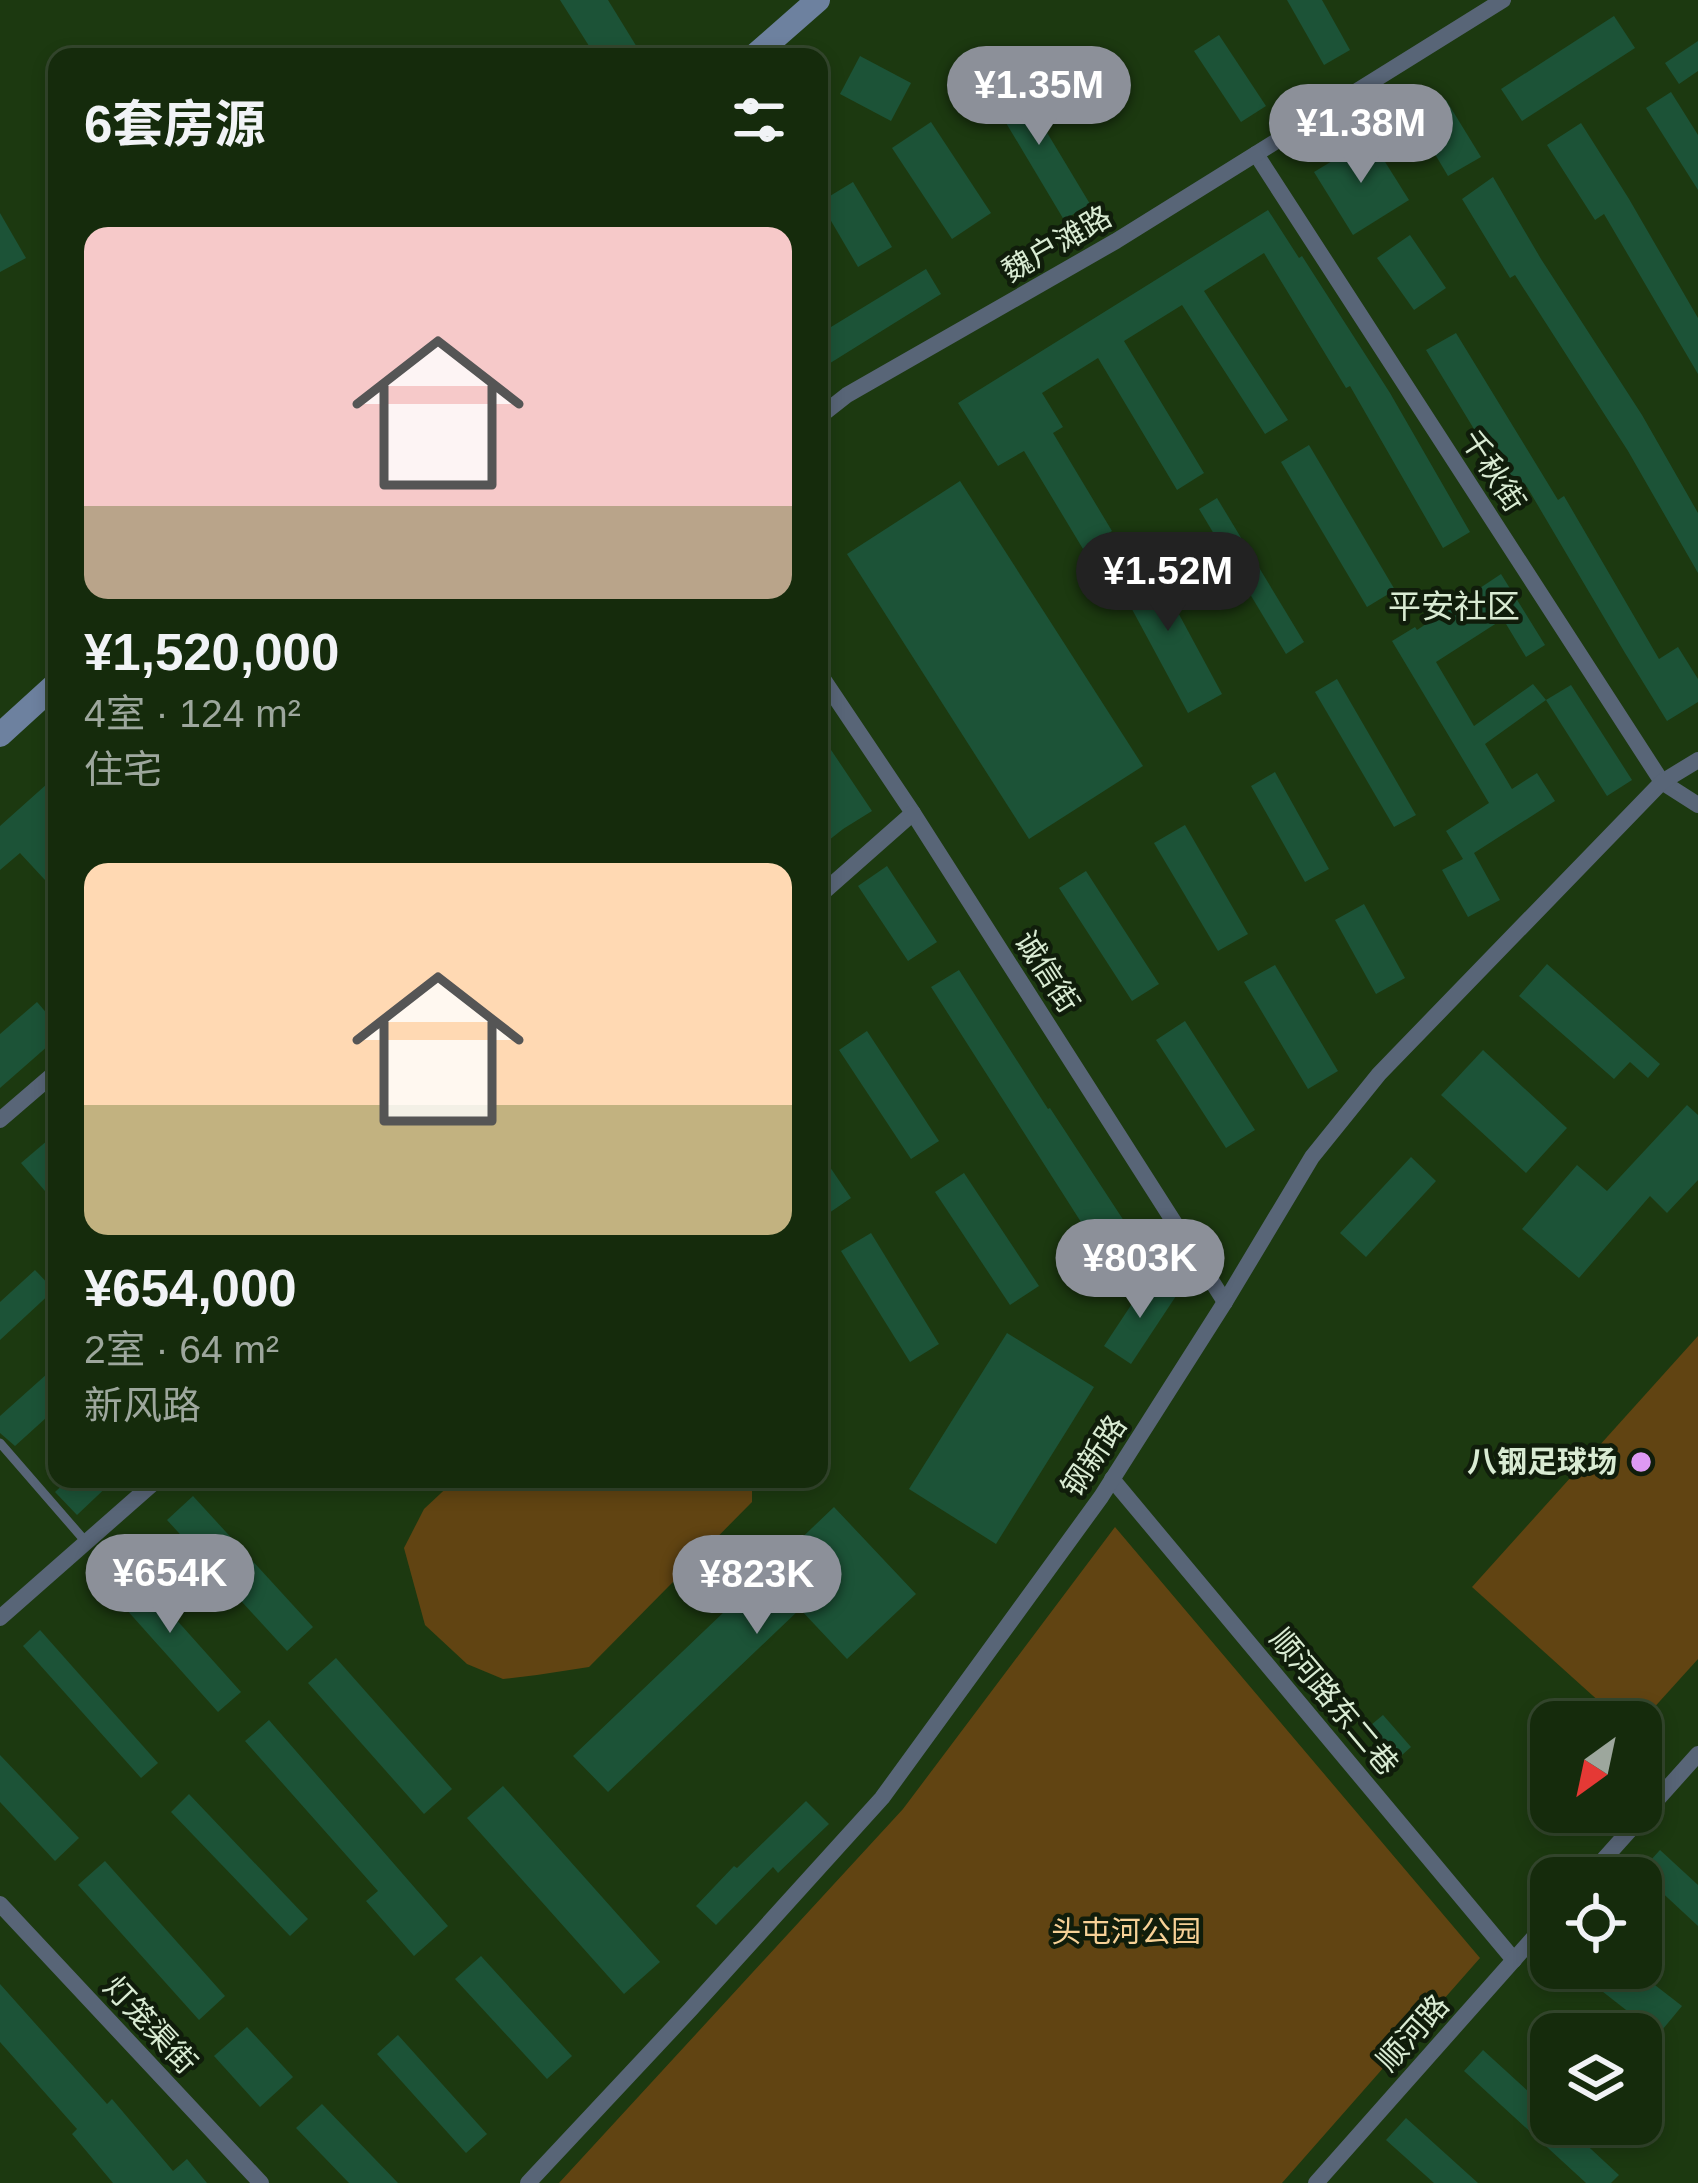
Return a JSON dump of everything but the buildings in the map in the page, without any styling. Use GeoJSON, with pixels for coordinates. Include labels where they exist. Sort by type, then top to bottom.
{"type":"FeatureCollection","features":[{"type":"Feature","properties":{"kind":"street"},"geometry":{"type":"LineString","coordinates":[[763,48],[818,0]]}},
{"type":"Feature","properties":{"kind":"street","name":"魏户滩路"},"geometry":{"type":"LineString","coordinates":[[828,410],[1116,241],[1503,0]]}},
{"type":"Feature","properties":{"kind":"street","name":"千秋街"},"geometry":{"type":"LineString","coordinates":[[1256,154],[1662,782],[1698,805]]}},
{"type":"Feature","properties":{"kind":"street","name":"诚信街"},"geometry":{"type":"LineString","coordinates":[[828,686],[1225,1303]]}},
{"type":"Feature","properties":{"kind":"street"},"geometry":{"type":"LineString","coordinates":[[0,735],[48,691]]}},
{"type":"Feature","properties":{"kind":"street","name":"钢新路"},"geometry":{"type":"LineString","coordinates":[[528,2183],[882,1798],[1112,1479],[1312,1157],[1379,1074],[1662,782],[1698,760]]}},
{"type":"Feature","properties":{"kind":"street"},"geometry":{"type":"LineString","coordinates":[[828,888],[913,813]]}},
{"type":"Feature","properties":{"kind":"street"},"geometry":{"type":"LineString","coordinates":[[0,1120],[48,1079]]}},
{"type":"Feature","properties":{"kind":"street","name":"顺河路东二巷"},"geometry":{"type":"LineString","coordinates":[[1112,1479],[1514,1960]]}},
{"type":"Feature","properties":{"kind":"street"},"geometry":{"type":"LineString","coordinates":[[0,1618],[148,1488]]}},
{"type":"Feature","properties":{"kind":"street"},"geometry":{"type":"LineString","coordinates":[[1607,1857],[1698,1754]]}},
{"type":"Feature","properties":{"kind":"street","name":"灯笼渠街"},"geometry":{"type":"LineString","coordinates":[[0,1904],[261,2183]]}},
{"type":"Feature","properties":{"kind":"street","name":"顺河路"},"geometry":{"type":"LineString","coordinates":[[1316,2183],[1530,1942]]}},
{"type":"Feature","properties":{"kind":"lane"},"geometry":{"type":"LineString","coordinates":[[0,1443],[86,1542]]}},
{"type":"Feature","properties":{"kind":"green space","name":"八钢足球场"},"geometry":{"type":"Polygon","coordinates":[[[1698,1336],[1698,1659],[1660,1701],[1599,1701],[1472,1587],[1698,1336]]]}},
{"type":"Feature","properties":{"kind":"green space"},"geometry":{"type":"Polygon","coordinates":[[[446,1488],[752,1488],[752,1502],[589,1667],[503,1679],[467,1664],[425,1625],[404,1548],[424,1509],[446,1488]]]}},
{"type":"Feature","properties":{"kind":"green space","name":"头屯河公园"},"geometry":{"type":"Polygon","coordinates":[[[1115,1527],[1480,1958],[1282,2183],[559,2183],[903,1809],[1115,1527]]]}},
{"type":"Feature","properties":{"kind":"place","name":"八钢足球场"},"geometry":{"type":"Point","coordinates":[1641,1462]}},
{"type":"Feature","properties":{"kind":"district","name":"平安社区"},"geometry":{"type":"Point","coordinates":[1454,606]}}]}
